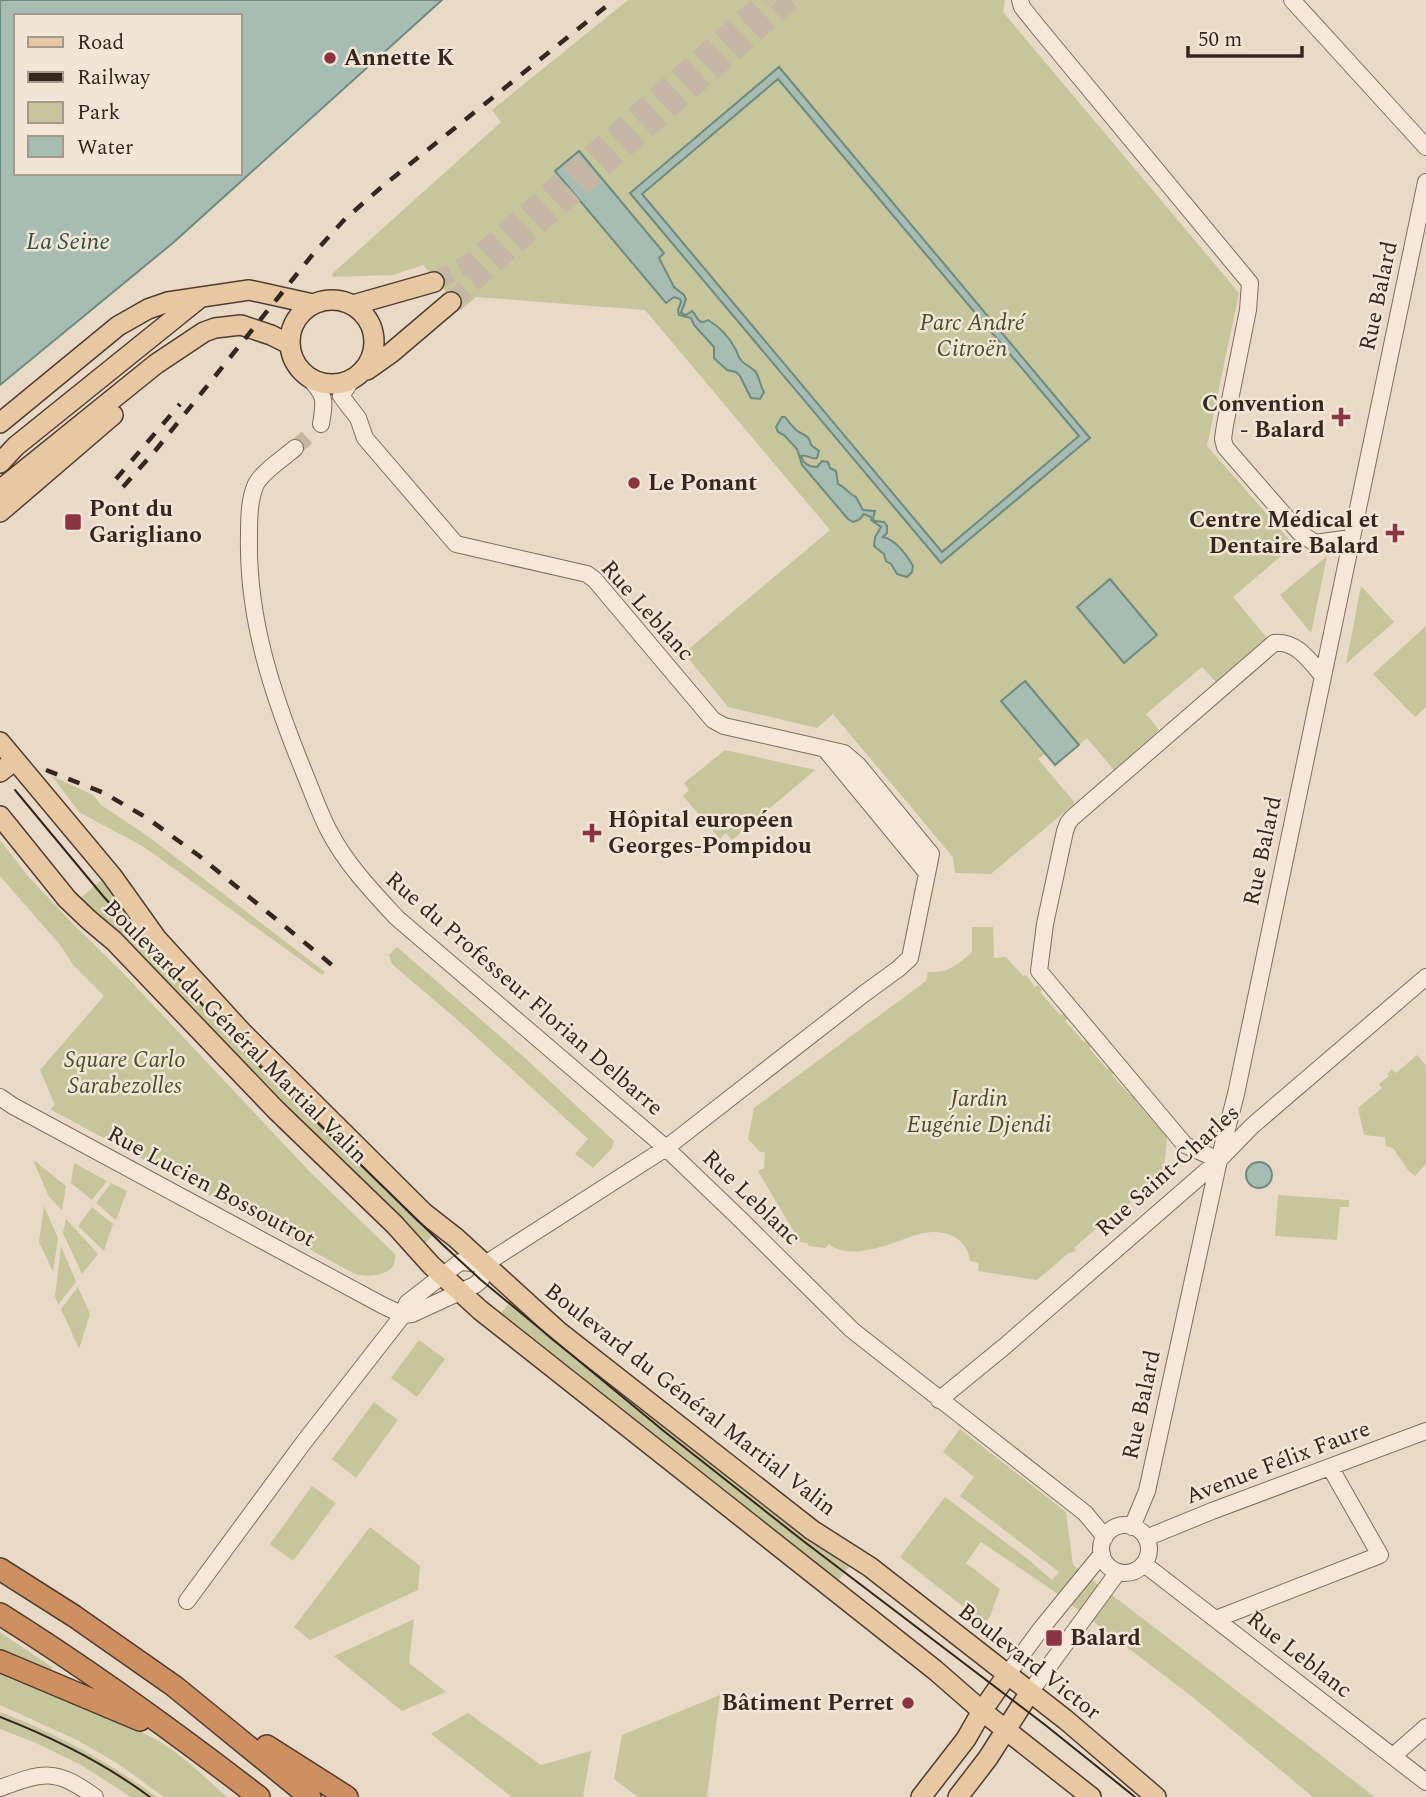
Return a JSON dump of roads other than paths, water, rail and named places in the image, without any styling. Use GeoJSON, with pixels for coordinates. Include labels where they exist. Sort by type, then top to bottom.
{"type":"FeatureCollection","features":[{"type":"Feature","properties":{"kind":"highway"},"geometry":{"type":"LineString","coordinates":[[3,1569],[174,1686],[347,1797]]}},
{"type":"Feature","properties":{"kind":"highway"},"geometry":{"type":"LineString","coordinates":[[0,1614],[69,1659],[259,1797]]}},
{"type":"Feature","properties":{"kind":"highway"},"geometry":{"type":"LineString","coordinates":[[0,1661],[174,1734]]}},
{"type":"Feature","properties":{"kind":"highway"},"geometry":{"type":"LineString","coordinates":[[174,1686],[310,1797]]}},
{"type":"Feature","properties":{"kind":"highway"},"geometry":{"type":"LineString","coordinates":[[235,1779],[250,1797]]}},
{"type":"Feature","properties":{"kind":"main road"},"geometry":{"type":"LineString","coordinates":[[353,305],[434,282]]}},
{"type":"Feature","properties":{"kind":"main road"},"geometry":{"type":"LineString","coordinates":[[0,423],[118,326],[148,309],[167,302],[249,290],[313,304]]}},
{"type":"Feature","properties":{"kind":"main road"},"geometry":{"type":"LineString","coordinates":[[0,463],[16,446],[202,296]]}},
{"type":"Feature","properties":{"kind":"main road"},"geometry":{"type":"LineString","coordinates":[[351,384],[369,364],[374,351],[375,338],[371,324],[353,305],[340,300],[326,300],[303,311],[293,324],[289,344],[295,363],[318,383],[351,384],[452,302]]}},
{"type":"Feature","properties":{"kind":"main road"},"geometry":{"type":"LineString","coordinates":[[0,490],[192,338],[215,328],[241,325],[289,344]]}},
{"type":"Feature","properties":{"kind":"main road"},"geometry":{"type":"LineString","coordinates":[[0,512],[158,377],[192,338]]}},
{"type":"Feature","properties":{"kind":"main road","name":"Boulevard du Général Martial Valin"},"geometry":{"type":"LineString","coordinates":[[0,742],[7,766],[113,876],[157,939],[241,1031],[424,1213],[456,1238],[558,1331],[812,1530],[870,1567]]}},
{"type":"Feature","properties":{"kind":"main road","name":"Boulevard du Général Martial Valin"},"geometry":{"type":"LineString","coordinates":[[0,816],[67,899],[114,941],[276,1110],[395,1225],[438,1279],[454,1294],[517,1340],[814,1573],[982,1711]]}},
{"type":"Feature","properties":{"kind":"main road","name":"Boulevard Victor"},"geometry":{"type":"LineString","coordinates":[[870,1567],[1066,1720],[1156,1797]]}},
{"type":"Feature","properties":{"kind":"main road"},"geometry":{"type":"LineString","coordinates":[[921,1797],[966,1739],[1007,1675]]}},
{"type":"Feature","properties":{"kind":"main road"},"geometry":{"type":"LineString","coordinates":[[958,1797],[988,1758],[1030,1692]]}},
{"type":"Feature","properties":{"kind":"main road"},"geometry":{"type":"LineString","coordinates":[[982,1711],[1091,1797]]}},
{"type":"Feature","properties":{"kind":"street"},"geometry":{"type":"LineString","coordinates":[[1020,0],[1021,7],[1250,283],[1248,310],[1225,425],[1225,447],[1307,539],[1315,543],[1351,538]]}},
{"type":"Feature","properties":{"kind":"street"},"geometry":{"type":"LineString","coordinates":[[1292,0],[1426,147]]}},
{"type":"Feature","properties":{"kind":"street","name":"Rue Balard"},"geometry":{"type":"LineString","coordinates":[[1132,1527],[1147,1491],[1219,1160],[1236,1094],[1426,182]]}},
{"type":"Feature","properties":{"kind":"street"},"geometry":{"type":"LineString","coordinates":[[308,377],[322,391],[324,408],[317,428],[351,384]]}},
{"type":"Feature","properties":{"kind":"street","name":"Rue Leblanc"},"geometry":{"type":"LineString","coordinates":[[351,384],[365,438],[456,544],[587,574],[595,580],[713,720],[724,726],[844,753],[858,765],[930,854],[910,958],[666,1148],[852,1330],[1084,1513],[1105,1537]]}},
{"type":"Feature","properties":{"kind":"street","name":"Rue du Professeur Florian Delbarre"},"geometry":{"type":"LineString","coordinates":[[295,448],[260,479],[253,492],[249,522],[249,581],[259,642],[274,696],[328,830],[358,877],[397,918],[666,1148]]}},
{"type":"Feature","properties":{"kind":"street"},"geometry":{"type":"LineString","coordinates":[[1219,1160],[1185,1145],[1039,971],[1045,924],[1065,831],[1073,818],[1274,643],[1283,642],[1301,650],[1322,675]]}},
{"type":"Feature","properties":{"kind":"street","name":"Rue Saint-Charles"},"geometry":{"type":"LineString","coordinates":[[940,1399],[1219,1160],[1258,1121],[1426,977]]}},
{"type":"Feature","properties":{"kind":"street","name":"Rue Lucien Bossoutrot"},"geometry":{"type":"LineString","coordinates":[[0,1097],[23,1112],[402,1315]]}},
{"type":"Feature","properties":{"kind":"street"},"geometry":{"type":"LineString","coordinates":[[187,1601],[402,1315],[407,1303],[460,1262],[485,1264],[666,1148]]}},
{"type":"Feature","properties":{"kind":"street"},"geometry":{"type":"LineString","coordinates":[[402,1315],[412,1314],[475,1285],[481,1280],[485,1264]]}},
{"type":"Feature","properties":{"kind":"street","name":"Avenue Félix Faure"},"geometry":{"type":"LineString","coordinates":[[1146,1538],[1426,1432]]}},
{"type":"Feature","properties":{"kind":"street"},"geometry":{"type":"LineString","coordinates":[[1216,1619],[1380,1555],[1330,1467]]}},
{"type":"Feature","properties":{"kind":"street"},"geometry":{"type":"LineString","coordinates":[[1132,1527],[1142,1532],[1146,1538],[1148,1556],[1144,1564],[1132,1572],[1118,1572],[1109,1567],[1101,1548],[1105,1537],[1114,1528],[1132,1527]]}},
{"type":"Feature","properties":{"kind":"street"},"geometry":{"type":"LineString","coordinates":[[1007,1675],[1102,1554]]}},
{"type":"Feature","properties":{"kind":"street","name":"Rue Leblanc"},"geometry":{"type":"LineString","coordinates":[[1144,1564],[1426,1782]]}},
{"type":"Feature","properties":{"kind":"street"},"geometry":{"type":"LineString","coordinates":[[1030,1692],[1118,1572]]}},
{"type":"Feature","properties":{"kind":"street"},"geometry":{"type":"LineString","coordinates":[[1393,1756],[1426,1727]]}},
{"type":"Feature","properties":{"kind":"street"},"geometry":{"type":"LineString","coordinates":[[0,1788],[27,1778],[46,1775],[76,1783],[95,1797]]}},
{"type":"Feature","properties":{"kind":"water","name":"La Seine"},"geometry":{"type":"Polygon","coordinates":[[[0,0],[442,0],[174,242],[0,385],[0,0]]]}},
{"type":"Feature","properties":{"kind":"water"},"geometry":{"type":"Polygon","coordinates":[[[779,67],[1090,438],[941,563],[630,193],[779,67]],[[778,79],[642,194],[942,552],[1079,436],[778,79]]]}},
{"type":"Feature","properties":{"kind":"water"},"geometry":{"type":"Polygon","coordinates":[[[579,151],[664,253],[659,258],[674,287],[686,299],[681,313],[686,315],[692,311],[700,321],[708,320],[724,333],[740,359],[756,373],[764,392],[760,399],[751,398],[740,376],[727,370],[714,358],[714,347],[691,318],[679,315],[680,299],[674,297],[666,303],[555,171],[579,151]]]}},
{"type":"Feature","properties":{"kind":"water"},"geometry":{"type":"Polygon","coordinates":[[[782,417],[807,437],[811,445],[819,451],[817,458],[801,456],[805,463],[817,467],[822,461],[828,462],[830,468],[836,471],[838,484],[856,497],[863,510],[875,511],[875,521],[884,522],[887,533],[883,537],[896,544],[913,566],[907,577],[897,574],[886,561],[884,554],[874,546],[875,537],[881,527],[864,514],[853,522],[848,519],[802,465],[797,449],[778,432],[776,427],[782,417]]]}},
{"type":"Feature","properties":{"kind":"water"},"geometry":{"type":"Polygon","coordinates":[[[1110,579],[1157,635],[1124,663],[1077,607],[1110,579]]]}},
{"type":"Feature","properties":{"kind":"water"},"geometry":{"type":"Polygon","coordinates":[[[1025,681],[1079,745],[1055,765],[1001,701],[1025,681]]]}},
{"type":"Feature","properties":{"kind":"water"},"geometry":{"type":"Polygon","coordinates":[[[1259,1162],[1268,1166],[1272,1175],[1268,1184],[1259,1188],[1250,1184],[1246,1175],[1250,1166],[1259,1162]]]}},
{"type":"Feature","properties":{"kind":"tunnel"},"geometry":{"type":"LineString","coordinates":[[434,282],[470,263],[765,0]]}},
{"type":"Feature","properties":{"kind":"tunnel"},"geometry":{"type":"LineString","coordinates":[[451,302],[792,0]]}},
{"type":"Feature","properties":{"kind":"tunnel"},"geometry":{"type":"LineString","coordinates":[[295,448],[313,432]]}},
{"type":"Feature","properties":{"kind":"tram line"},"geometry":{"type":"LineString","coordinates":[[15,790],[103,896],[250,1057],[481,1280],[665,1432],[1135,1797]]}},
{"type":"Feature","properties":{"kind":"tram line"},"geometry":{"type":"LineString","coordinates":[[0,1717],[78,1752],[150,1797]]}},
{"type":"Feature","properties":{"kind":"railway"},"geometry":{"type":"LineString","coordinates":[[123,487],[313,254],[345,219],[614,0]]}},
{"type":"Feature","properties":{"kind":"railway"},"geometry":{"type":"LineString","coordinates":[[116,479],[180,404]]}},
{"type":"Feature","properties":{"kind":"railway"},"geometry":{"type":"LineString","coordinates":[[46,770],[104,793],[147,818],[198,855],[338,970]]}},
{"type":"Feature","properties":{"kind":"place","name":"Annette K"},"geometry":{"type":"Point","coordinates":[330,58]}},
{"type":"Feature","properties":{"kind":"place","name":"Convention - Balard"},"geometry":{"type":"Point","coordinates":[1341,417]}},
{"type":"Feature","properties":{"kind":"place","name":"Le Ponant"},"geometry":{"type":"Point","coordinates":[634,483]}},
{"type":"Feature","properties":{"kind":"place","name":"Pont du Garigliano"},"geometry":{"type":"Point","coordinates":[73,522]}},
{"type":"Feature","properties":{"kind":"place","name":"Centre Médical et Dentaire Balard"},"geometry":{"type":"Point","coordinates":[1395,533]}},
{"type":"Feature","properties":{"kind":"place","name":"Hôpital européen Georges-Pompidou"},"geometry":{"type":"Point","coordinates":[592,833]}},
{"type":"Feature","properties":{"kind":"place","name":"Balard"},"geometry":{"type":"Point","coordinates":[1054,1638]}},
{"type":"Feature","properties":{"kind":"place","name":"Bâtiment Perret"},"geometry":{"type":"Point","coordinates":[908,1703]}},
{"type":"Feature","properties":{"kind":"park label","name":"Parc André Citroën"},"geometry":{"type":"Point","coordinates":[972,336]}},
{"type":"Feature","properties":{"kind":"park label","name":"Square Carlo Sarabezolles"},"geometry":{"type":"Point","coordinates":[125,1073]}},
{"type":"Feature","properties":{"kind":"park label","name":"Jardin Eugénie Djendi"},"geometry":{"type":"Point","coordinates":[979,1112]}}]}
